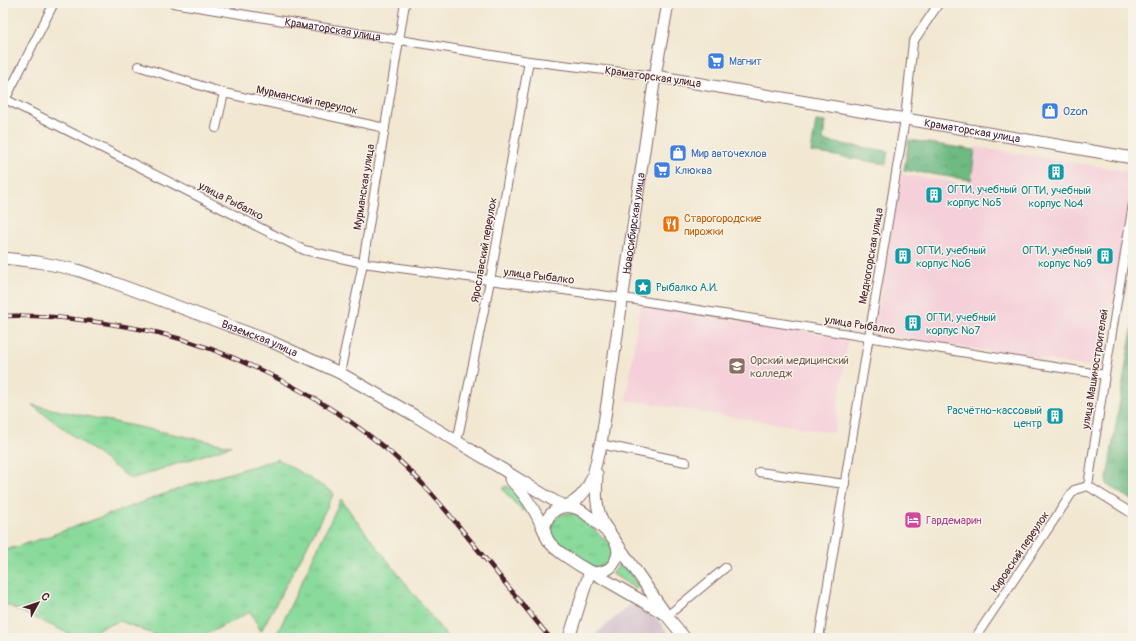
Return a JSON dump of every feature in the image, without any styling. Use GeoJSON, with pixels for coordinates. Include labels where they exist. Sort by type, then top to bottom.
{"type":"FeatureCollection","features":[{"type":"Feature","properties":{"kind":"main road","name":"Новосибирская улица"},"geometry":{"type":"LineString","coordinates":[[600,444],[655,76],[668,3]]}},
{"type":"Feature","properties":{"kind":"main road","name":"Краматорская улица"},"geometry":{"type":"LineString","coordinates":[[655,76],[1133,158]]}},
{"type":"Feature","properties":{"kind":"main road","name":"Вяземская улица"},"geometry":{"type":"LineString","coordinates":[[3,258],[38,262],[77,270],[270,341],[340,373],[417,417],[497,467]]}},
{"type":"Feature","properties":{"kind":"main road"},"geometry":{"type":"LineString","coordinates":[[546,536],[545,526],[549,516],[558,509],[577,501],[589,485],[593,475],[600,444]]}},
{"type":"Feature","properties":{"kind":"main road"},"geometry":{"type":"LineString","coordinates":[[600,444],[597,481],[597,504],[600,517],[614,540],[667,616],[685,638]]}},
{"type":"Feature","properties":{"kind":"main road"},"geometry":{"type":"LineString","coordinates":[[497,467],[556,502],[574,507],[581,511],[614,540],[618,550],[617,558],[613,565],[609,569],[602,572],[590,571]]}},
{"type":"Feature","properties":{"kind":"main road"},"geometry":{"type":"LineString","coordinates":[[497,467],[520,489],[526,497],[540,519],[546,536],[554,548],[667,616]]}},
{"type":"Feature","properties":{"kind":"main road"},"geometry":{"type":"LineString","coordinates":[[569,638],[590,571]]}},
{"type":"Feature","properties":{"kind":"street"},"geometry":{"type":"LineString","coordinates":[[4,100],[54,3]]}},
{"type":"Feature","properties":{"kind":"street","name":"Краматорская улица"},"geometry":{"type":"LineString","coordinates":[[173,3],[530,61],[655,76]]}},
{"type":"Feature","properties":{"kind":"street","name":"Мурманская улица"},"geometry":{"type":"LineString","coordinates":[[340,373],[363,263],[405,3]]}},
{"type":"Feature","properties":{"kind":"street","name":"Медногорская улица"},"geometry":{"type":"LineString","coordinates":[[819,638],[905,119],[914,42],[939,3]]}},
{"type":"Feature","properties":{"kind":"street","name":"Ярославский переулок"},"geometry":{"type":"LineString","coordinates":[[457,442],[490,281],[530,61]]}},
{"type":"Feature","properties":{"kind":"street","name":"Мурманский переулок"},"geometry":{"type":"LineString","coordinates":[[138,66],[224,93],[385,128]]}},
{"type":"Feature","properties":{"kind":"street"},"geometry":{"type":"LineString","coordinates":[[216,128],[224,93]]}},
{"type":"Feature","properties":{"kind":"street","name":"улица Рыбалко"},"geometry":{"type":"LineString","coordinates":[[4,100],[304,250],[363,263],[623,298],[1105,375]]}},
{"type":"Feature","properties":{"kind":"street","name":"улица Машиностроителей"},"geometry":{"type":"LineString","coordinates":[[1088,486],[1133,204]]}},
{"type":"Feature","properties":{"kind":"street"},"geometry":{"type":"LineString","coordinates":[[600,444],[686,462]]}},
{"type":"Feature","properties":{"kind":"street"},"geometry":{"type":"LineString","coordinates":[[759,472],[845,484]]}},
{"type":"Feature","properties":{"kind":"street"},"geometry":{"type":"LineString","coordinates":[[1088,486],[1133,514]]}},
{"type":"Feature","properties":{"kind":"street","name":"Кировский переулок"},"geometry":{"type":"LineString","coordinates":[[975,638],[1074,490],[1088,486]]}},
{"type":"Feature","properties":{"kind":"street"},"geometry":{"type":"LineString","coordinates":[[667,616],[725,568]]}},
{"type":"Feature","properties":{"kind":"shaded area"},"geometry":{"type":"Polygon","coordinates":[[[976,147],[1133,172],[1133,187],[1103,369],[874,333],[901,174],[970,185],[976,147]]]}},
{"type":"Feature","properties":{"kind":"shaded area","name":"Орский медицинский колледж"},"geometry":{"type":"Polygon","coordinates":[[[640,305],[848,339],[834,433],[626,400],[640,305]]]}},
{"type":"Feature","properties":{"kind":"shaded area"},"geometry":{"type":"Polygon","coordinates":[[[631,604],[658,620],[672,638],[591,638],[631,604]]]}},
{"type":"Feature","properties":{"kind":"green space"},"geometry":{"type":"Polygon","coordinates":[[[816,121],[825,122],[823,141],[888,151],[886,164],[811,152],[816,121]]]}},
{"type":"Feature","properties":{"kind":"green space"},"geometry":{"type":"Polygon","coordinates":[[[909,140],[975,150],[971,180],[904,170],[909,140]]]}},
{"type":"Feature","properties":{"kind":"green space"},"geometry":{"type":"Polygon","coordinates":[[[1133,323],[1133,501],[1106,484],[1133,323]]]}},
{"type":"Feature","properties":{"kind":"green space"},"geometry":{"type":"Polygon","coordinates":[[[32,405],[231,446],[131,479],[32,405]]]}},
{"type":"Feature","properties":{"kind":"green space"},"geometry":{"type":"Polygon","coordinates":[[[278,459],[334,493],[261,631],[250,612],[199,638],[163,638],[120,621],[100,628],[85,638],[78,638],[3,603],[3,551],[44,538],[192,484],[278,459]]]}},
{"type":"Feature","properties":{"kind":"green space"},"geometry":{"type":"Polygon","coordinates":[[[506,486],[519,497],[525,506],[523,511],[504,491],[503,488],[506,486]]]}},
{"type":"Feature","properties":{"kind":"green space"},"geometry":{"type":"Polygon","coordinates":[[[341,499],[353,516],[448,638],[275,638],[341,499]]]}},
{"type":"Feature","properties":{"kind":"green space"},"geometry":{"type":"Polygon","coordinates":[[[567,513],[573,513],[579,516],[610,544],[612,553],[606,564],[593,567],[558,544],[552,535],[552,526],[557,518],[567,513]]]}},
{"type":"Feature","properties":{"kind":"green space"},"geometry":{"type":"Polygon","coordinates":[[[621,560],[639,586],[636,589],[611,573],[616,570],[621,560]]]}},
{"type":"Feature","properties":{"kind":"railway"},"geometry":{"type":"LineString","coordinates":[[3,316],[68,318],[159,333],[191,342],[223,354],[289,384],[351,422],[379,443],[404,465],[430,492],[550,638]]}},
{"type":"Feature","properties":{"kind":"place","name":"Магнит"},"geometry":{"type":"Point","coordinates":[716,61]}},
{"type":"Feature","properties":{"kind":"place","name":"Ozon"},"geometry":{"type":"Point","coordinates":[1050,111]}},
{"type":"Feature","properties":{"kind":"place","name":"Мир авточехлов"},"geometry":{"type":"Point","coordinates":[678,153]}},
{"type":"Feature","properties":{"kind":"place","name":"Клюква"},"geometry":{"type":"Point","coordinates":[662,170]}},
{"type":"Feature","properties":{"kind":"place","name":"ОГТИ, учебный корпус №4"},"geometry":{"type":"Point","coordinates":[1056,172]}},
{"type":"Feature","properties":{"kind":"place","name":"ОГТИ, учебный корпус №5"},"geometry":{"type":"Point","coordinates":[934,195]}},
{"type":"Feature","properties":{"kind":"place","name":"Старогородские пирожки"},"geometry":{"type":"Point","coordinates":[671,224]}},
{"type":"Feature","properties":{"kind":"place","name":"ОГТИ, учебный корпус №6"},"geometry":{"type":"Point","coordinates":[903,256]}},
{"type":"Feature","properties":{"kind":"place","name":"ОГТИ, учебный корпус №9"},"geometry":{"type":"Point","coordinates":[1105,256]}},
{"type":"Feature","properties":{"kind":"place","name":"Рыбалко А.И."},"geometry":{"type":"Point","coordinates":[643,287]}},
{"type":"Feature","properties":{"kind":"place","name":"ОГТИ, учебный корпус №7"},"geometry":{"type":"Point","coordinates":[913,323]}},
{"type":"Feature","properties":{"kind":"place","name":"Орский медицинский колледж"},"geometry":{"type":"Point","coordinates":[737,366]}},
{"type":"Feature","properties":{"kind":"place","name":"Расчётно-кассовый центр"},"geometry":{"type":"Point","coordinates":[1055,416]}},
{"type":"Feature","properties":{"kind":"place","name":"Гардемарин"},"geometry":{"type":"Point","coordinates":[913,520]}}]}
